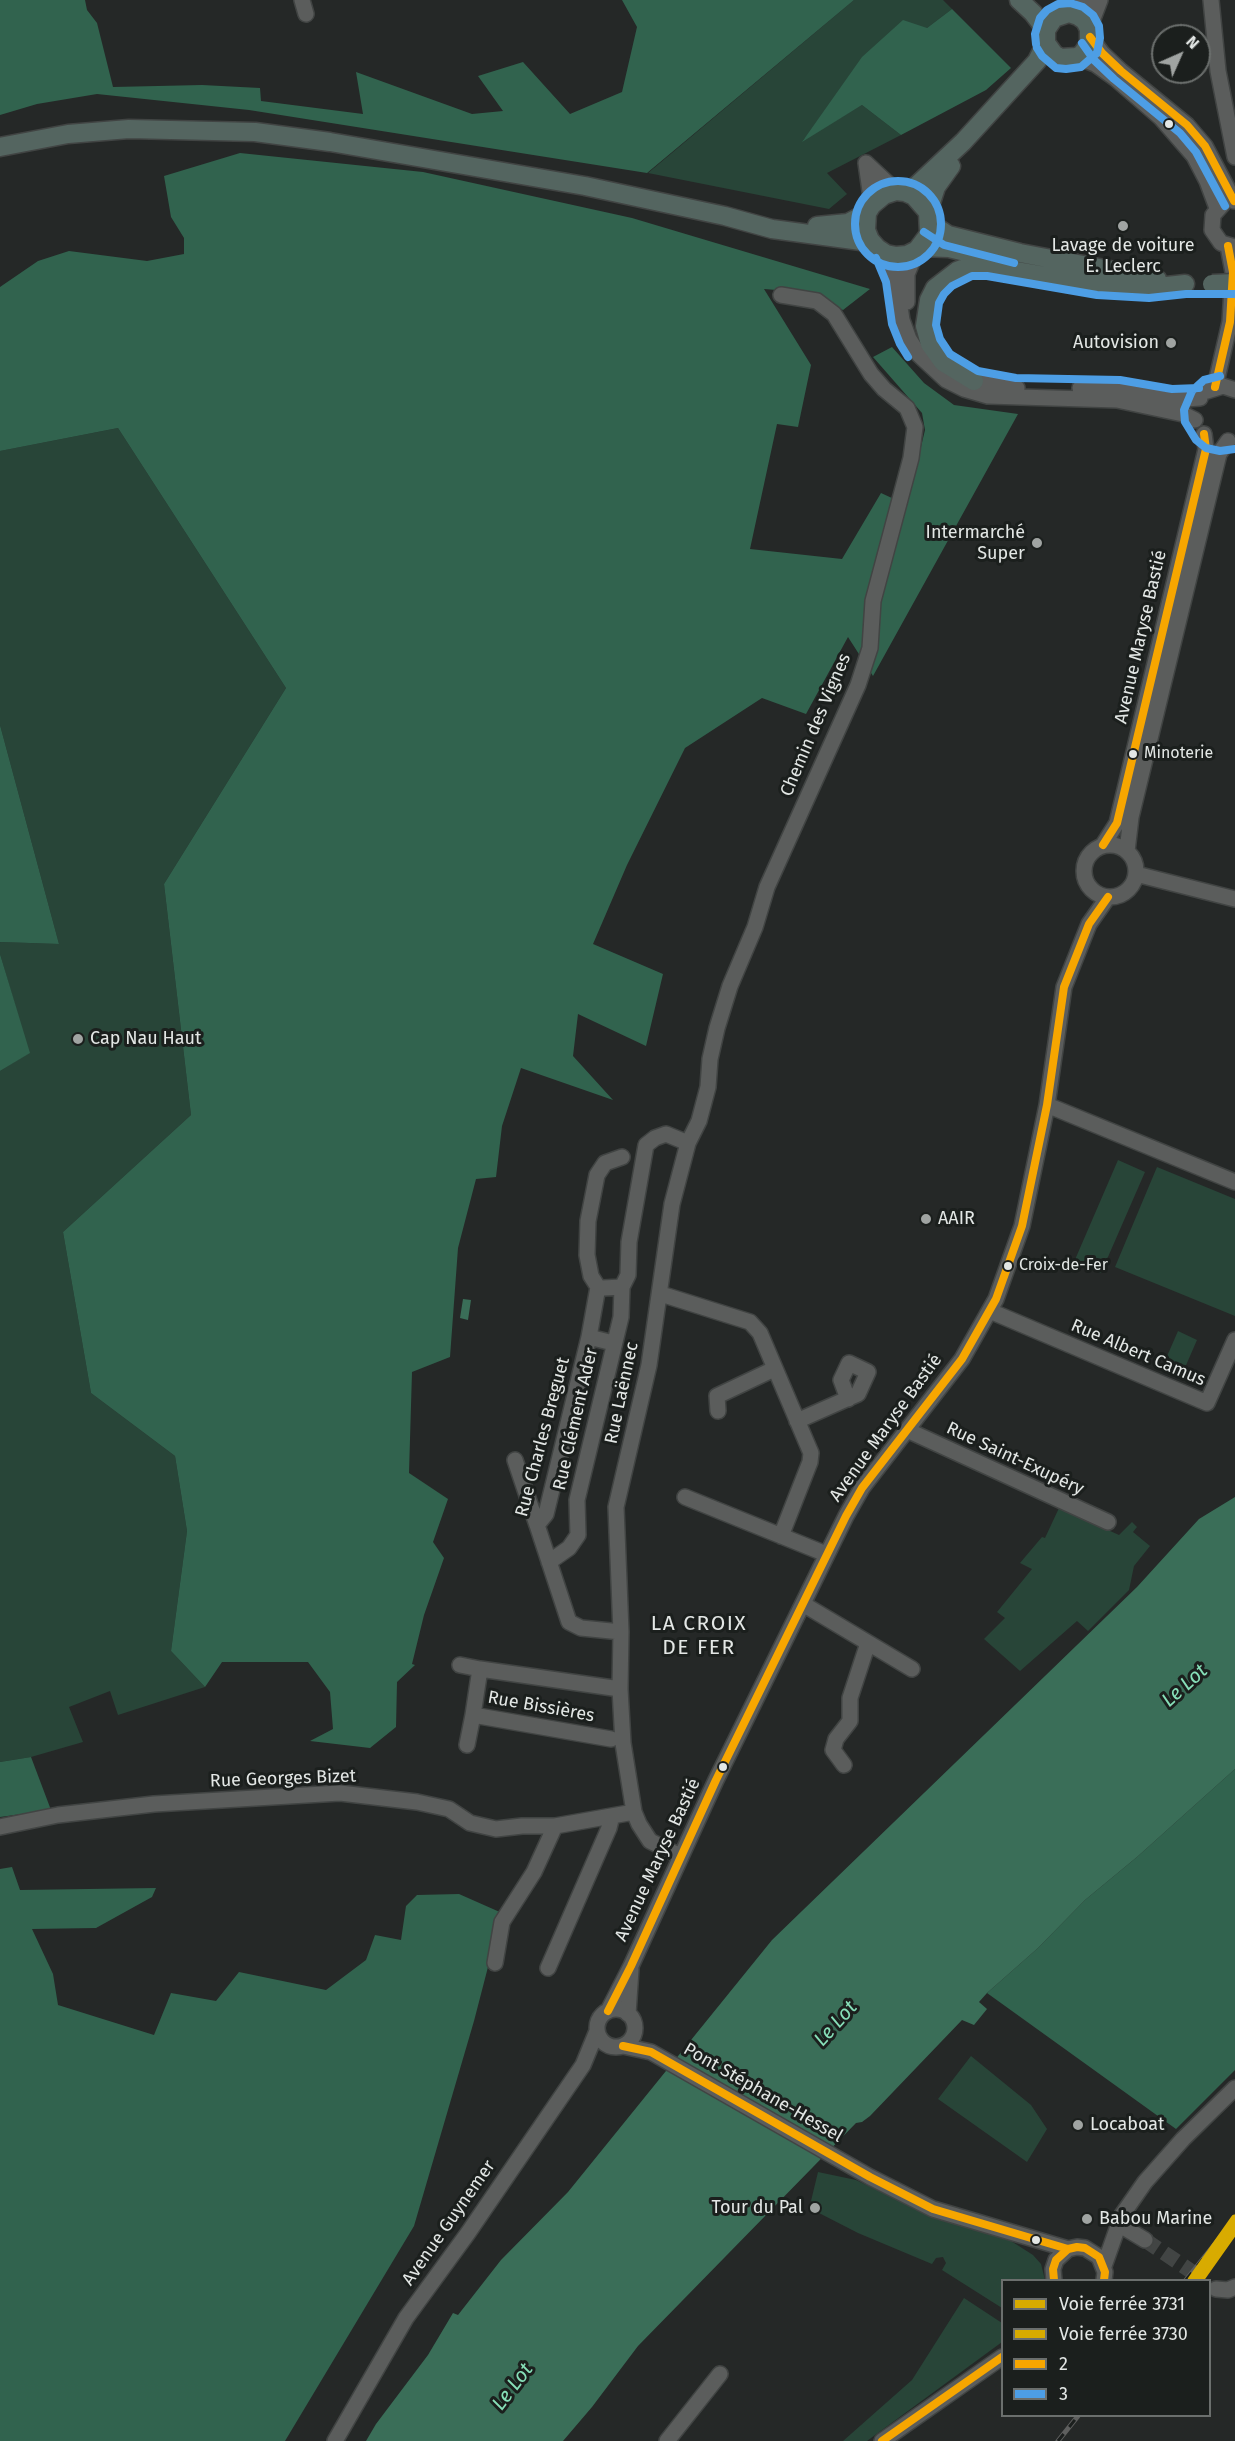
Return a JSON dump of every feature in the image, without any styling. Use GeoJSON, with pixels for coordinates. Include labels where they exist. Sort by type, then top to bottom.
{"type":"FeatureCollection","features":[{"type":"Feature","properties":{"kind":"main road"},"geometry":{"type":"LineString","coordinates":[[1019,0],[1033,14],[1054,54],[1069,57]]}},
{"type":"Feature","properties":{"kind":"main road"},"geometry":{"type":"LineString","coordinates":[[585,186],[725,216],[772,230],[861,241],[881,251],[907,255],[918,249],[929,234],[929,217],[936,187],[945,174],[1033,78],[1087,49],[1090,33],[1085,21],[1033,0]]}},
{"type":"Feature","properties":{"kind":"main road"},"geometry":{"type":"LineString","coordinates":[[0,147],[68,134],[129,129],[255,132],[330,142],[585,186],[675,198],[769,221],[805,226],[848,223],[869,209],[884,195],[900,192],[929,176],[1028,73],[1054,18],[1065,14]]}},
{"type":"Feature","properties":{"kind":"main road"},"geometry":{"type":"LineString","coordinates":[[900,192],[914,196],[929,217],[948,236],[1020,254],[1185,284]]}},
{"type":"Feature","properties":{"kind":"main road"},"geometry":{"type":"LineString","coordinates":[[869,209],[866,230],[870,240],[881,251]]}},
{"type":"Feature","properties":{"kind":"main road"},"geometry":{"type":"LineString","coordinates":[[918,249],[949,248],[1019,266],[1101,280],[1147,284],[1235,283]]}},
{"type":"Feature","properties":{"kind":"main road"},"geometry":{"type":"LineString","coordinates":[[974,381],[944,362],[930,344],[925,326],[928,300],[935,288],[957,271],[970,266],[988,266],[1098,285],[1149,288],[1185,284]]}},
{"type":"Feature","properties":{"kind":"street"},"geometry":{"type":"LineString","coordinates":[[1065,14],[1092,0]]}},
{"type":"Feature","properties":{"kind":"street"},"geometry":{"type":"LineString","coordinates":[[1100,0],[1090,33],[1101,52],[1187,125],[1205,146],[1235,201],[1217,208],[1213,215],[1212,230],[1221,243],[1232,246],[1233,272],[1230,322],[1219,378],[1215,387]]}},
{"type":"Feature","properties":{"kind":"street"},"geometry":{"type":"LineString","coordinates":[[1211,0],[1218,70],[1235,157]]}},
{"type":"Feature","properties":{"kind":"street"},"geometry":{"type":"LineString","coordinates":[[1069,57],[1095,64],[1157,114],[1194,156],[1217,208]]}},
{"type":"Feature","properties":{"kind":"street"},"geometry":{"type":"LineString","coordinates":[[869,209],[866,162],[900,192]]}},
{"type":"Feature","properties":{"kind":"street"},"geometry":{"type":"LineString","coordinates":[[918,249],[907,274],[908,310],[914,329],[925,347],[938,361],[954,372],[974,381],[1016,388],[1119,390],[1171,400],[1200,398]]}},
{"type":"Feature","properties":{"kind":"street"},"geometry":{"type":"LineString","coordinates":[[881,251],[896,279],[902,320],[909,339],[925,361],[946,380],[964,389],[988,396],[1117,400],[1183,414],[1195,420]]}},
{"type":"Feature","properties":{"kind":"street","name":"Chemin des Vignes"},"geometry":{"type":"LineString","coordinates":[[755,927],[767,887],[858,685],[870,648],[873,601],[911,458],[915,427],[907,408],[884,389],[871,374],[834,314],[817,301],[780,295]]}},
{"type":"Feature","properties":{"kind":"street"},"geometry":{"type":"LineString","coordinates":[[1232,439],[1211,439],[1204,434],[1195,420],[1194,412],[1200,398],[1215,387],[1223,386],[1235,390]]}},
{"type":"Feature","properties":{"kind":"street","name":"Avenue Maryse Bastié"},"geometry":{"type":"LineString","coordinates":[[1089,924],[1093,891],[1086,883],[1084,867],[1088,855],[1103,845],[1117,823],[1206,449],[1204,434]]}},
{"type":"Feature","properties":{"kind":"street","name":"Avenue Maryse Bastié"},"geometry":{"type":"LineString","coordinates":[[608,2010],[826,1554],[862,1488],[962,1359],[990,1311],[1001,1286],[1022,1226],[1047,1105],[1064,987],[1089,924],[1108,897],[1126,891],[1134,881],[1136,874],[1134,862],[1127,851],[1131,817],[1219,454],[1232,439]]}},
{"type":"Feature","properties":{"kind":"street"},"geometry":{"type":"LineString","coordinates":[[1103,845],[1116,845],[1127,851]]}},
{"type":"Feature","properties":{"kind":"street"},"geometry":{"type":"LineString","coordinates":[[1136,874],[1235,899]]}},
{"type":"Feature","properties":{"kind":"street"},"geometry":{"type":"LineString","coordinates":[[1093,891],[1108,897]]}},
{"type":"Feature","properties":{"kind":"street","name":"Rue Laënnec"},"geometry":{"type":"LineString","coordinates":[[680,1857],[650,1841],[634,1812],[623,1743],[616,1507],[649,1365],[661,1294],[672,1204],[688,1143],[699,1121],[708,1087],[710,1059],[717,1028],[730,986],[755,927]]}},
{"type":"Feature","properties":{"kind":"street"},"geometry":{"type":"LineString","coordinates":[[1047,1105],[1235,1182]]}},
{"type":"Feature","properties":{"kind":"street","name":"Rue Clément Ader"},"geometry":{"type":"LineString","coordinates":[[549,1562],[569,1548],[578,1535],[577,1500],[621,1317],[622,1287],[628,1275],[629,1242],[646,1145],[666,1134],[688,1143]]}},
{"type":"Feature","properties":{"kind":"street"},"geometry":{"type":"LineString","coordinates":[[622,1157],[605,1163],[597,1176],[588,1221],[587,1255],[591,1276],[598,1287],[611,1289],[622,1287]]}},
{"type":"Feature","properties":{"kind":"street","name":"Rue Charles Breguet"},"geometry":{"type":"LineString","coordinates":[[598,1287],[589,1337],[546,1514],[537,1526],[569,1622],[581,1628],[621,1632]]}},
{"type":"Feature","properties":{"kind":"street"},"geometry":{"type":"LineString","coordinates":[[661,1294],[750,1322],[760,1333],[811,1453],[810,1462],[781,1536]]}},
{"type":"Feature","properties":{"kind":"street","name":"Rue Albert Camus"},"geometry":{"type":"LineString","coordinates":[[990,1311],[1207,1403],[1235,1340]]}},
{"type":"Feature","properties":{"kind":"street"},"geometry":{"type":"LineString","coordinates":[[589,1337],[613,1343]]}},
{"type":"Feature","properties":{"kind":"street"},"geometry":{"type":"LineString","coordinates":[[718,1411],[717,1396],[774,1369]]}},
{"type":"Feature","properties":{"kind":"street"},"geometry":{"type":"LineString","coordinates":[[797,1421],[848,1399]]}},
{"type":"Feature","properties":{"kind":"street","name":"Rue Saint-Exupéry"},"geometry":{"type":"LineString","coordinates":[[906,1430],[1108,1522]]}},
{"type":"Feature","properties":{"kind":"street"},"geometry":{"type":"LineString","coordinates":[[515,1460],[537,1526]]}},
{"type":"Feature","properties":{"kind":"street"},"geometry":{"type":"LineString","coordinates":[[685,1497],[826,1554]]}},
{"type":"Feature","properties":{"kind":"street"},"geometry":{"type":"LineString","coordinates":[[803,1604],[912,1669]]}},
{"type":"Feature","properties":{"kind":"street"},"geometry":{"type":"LineString","coordinates":[[844,1766],[833,1750],[836,1739],[850,1721],[850,1698],[868,1643]]}},
{"type":"Feature","properties":{"kind":"street"},"geometry":{"type":"LineString","coordinates":[[460,1665],[480,1669]]}},
{"type":"Feature","properties":{"kind":"street","name":"Rue Bissières"},"geometry":{"type":"LineString","coordinates":[[611,1739],[473,1715],[480,1669],[620,1689]]}},
{"type":"Feature","properties":{"kind":"street"},"geometry":{"type":"LineString","coordinates":[[467,1745],[473,1715]]}},
{"type":"Feature","properties":{"kind":"street","name":"Rue Georges Bizet"},"geometry":{"type":"LineString","coordinates":[[0,1827],[58,1815],[154,1804],[340,1792],[417,1802],[449,1809],[470,1823],[483,1828],[555,1826],[634,1812]]}},
{"type":"Feature","properties":{"kind":"street"},"geometry":{"type":"LineString","coordinates":[[548,1968],[609,1828],[612,1816]]}},
{"type":"Feature","properties":{"kind":"street"},"geometry":{"type":"LineString","coordinates":[[495,1963],[502,1922],[534,1872],[555,1826]]}},
{"type":"Feature","properties":{"kind":"street","name":"Avenue Maryse Bastié"},"geometry":{"type":"LineString","coordinates":[[628,2014],[631,1966]]}},
{"type":"Feature","properties":{"kind":"street"},"geometry":{"type":"LineString","coordinates":[[618,2009],[628,2014],[634,2024],[634,2044],[602,2042],[597,2031],[598,2021],[608,2010],[618,2009]]}},
{"type":"Feature","properties":{"kind":"street","name":"Avenue Guynemer"},"geometry":{"type":"LineString","coordinates":[[334,2441],[406,2318],[468,2233],[583,2065],[597,2031]]}},
{"type":"Feature","properties":{"kind":"street","name":"Avenue Guynemer"},"geometry":{"type":"LineString","coordinates":[[583,2065],[634,2044]]}},
{"type":"Feature","properties":{"kind":"street","name":"Pont Stéphane-Hessel"},"geometry":{"type":"LineString","coordinates":[[634,2044],[933,2209],[1068,2249],[1077,2247],[1093,2251]]}},
{"type":"Feature","properties":{"kind":"street"},"geometry":{"type":"LineString","coordinates":[[1104,2273],[1122,2214],[1145,2182],[1183,2139],[1235,2088]]}},
{"type":"Feature","properties":{"kind":"street"},"geometry":{"type":"LineString","coordinates":[[1120,2225],[1145,2240]]}},
{"type":"Feature","properties":{"kind":"street"},"geometry":{"type":"LineString","coordinates":[[1029,2237],[1042,2250],[1054,2275]]}},
{"type":"Feature","properties":{"kind":"street"},"geometry":{"type":"LineString","coordinates":[[1104,2273],[1093,2251],[1112,2244]]}},
{"type":"Feature","properties":{"kind":"street"},"geometry":{"type":"LineString","coordinates":[[1054,2275],[1056,2260],[1068,2249]]}},
{"type":"Feature","properties":{"kind":"street"},"geometry":{"type":"LineString","coordinates":[[1216,2289],[1228,2290],[1235,2287]]}},
{"type":"Feature","properties":{"kind":"street"},"geometry":{"type":"LineString","coordinates":[[882,2441],[1001,2358]]}},
{"type":"Feature","properties":{"kind":"street"},"geometry":{"type":"LineString","coordinates":[[667,2441],[720,2374]]}},
{"type":"Feature","properties":{"kind":"shaded area"},"geometry":{"type":"Polygon","coordinates":[[[0,0],[85,0],[87,10],[97,23],[113,87],[202,85],[260,88],[261,101],[363,114],[356,72],[472,114],[503,111],[478,76],[523,62],[570,114],[622,92],[637,27],[622,0],[854,0],[647,173],[249,110],[97,94],[37,104],[0,115],[0,0]]]}},
{"type":"Feature","properties":{"kind":"shaded area"},"geometry":{"type":"Polygon","coordinates":[[[854,0],[943,0],[952,9],[927,28],[803,140],[862,105],[901,135],[827,173],[847,194],[829,209],[648,173],[854,0]]]}},
{"type":"Feature","properties":{"kind":"shaded area"},"geometry":{"type":"Polygon","coordinates":[[[952,9],[1011,68],[986,90],[901,135],[862,105],[802,142],[862,57],[903,20],[927,28],[952,9]]]}},
{"type":"Feature","properties":{"kind":"shaded area"},"geometry":{"type":"Polygon","coordinates":[[[240,153],[423,172],[632,218],[870,289],[843,310],[814,293],[764,289],[811,365],[798,427],[777,424],[750,549],[842,559],[881,493],[907,505],[925,430],[922,413],[873,357],[892,347],[924,383],[954,405],[1018,414],[873,676],[848,637],[806,714],[762,698],[685,748],[627,865],[593,944],[663,974],[646,1046],[578,1014],[573,1056],[613,1100],[521,1068],[502,1126],[496,1177],[476,1179],[458,1248],[450,1357],[412,1372],[409,1473],[448,1499],[433,1542],[444,1558],[424,1615],[412,1664],[415,1665],[397,1682],[396,1727],[370,1748],[310,1741],[333,1729],[330,1692],[308,1662],[222,1662],[205,1687],[171,1651],[187,1531],[175,1456],[91,1393],[63,1232],[191,1115],[164,884],[286,688],[118,428],[0,451],[0,287],[38,261],[69,251],[147,261],[184,254],[184,238],[171,217],[164,176],[240,153]]]}},
{"type":"Feature","properties":{"kind":"shaded area"},"geometry":{"type":"Polygon","coordinates":[[[118,428],[286,688],[164,884],[191,1115],[63,1232],[91,1393],[175,1456],[187,1531],[171,1651],[205,1687],[118,1715],[110,1691],[69,1707],[83,1742],[31,1757],[0,1762],[0,1071],[29,1053],[0,954],[0,942],[59,944],[0,725],[0,451],[118,428]]]}},
{"type":"Feature","properties":{"kind":"shaded area"},"geometry":{"type":"Polygon","coordinates":[[[0,725],[59,944],[0,942],[0,725]]]}},
{"type":"Feature","properties":{"kind":"shaded area"},"geometry":{"type":"Polygon","coordinates":[[[0,954],[30,1053],[0,1071],[0,954]]]}},
{"type":"Feature","properties":{"kind":"shaded area"},"geometry":{"type":"Polygon","coordinates":[[[1118,1160],[1145,1172],[1101,1273],[1074,1262],[1118,1160]]]}},
{"type":"Feature","properties":{"kind":"shaded area"},"geometry":{"type":"Polygon","coordinates":[[[1157,1167],[1235,1199],[1235,1316],[1115,1267],[1157,1167]]]}},
{"type":"Feature","properties":{"kind":"shaded area"},"geometry":{"type":"Polygon","coordinates":[[[1178,1331],[1197,1340],[1180,1379],[1161,1370],[1178,1331]]]}},
{"type":"Feature","properties":{"kind":"shaded area"},"geometry":{"type":"Polygon","coordinates":[[[1059,1508],[1119,1535],[1132,1522],[1137,1527],[1133,1532],[1150,1546],[1134,1566],[1129,1590],[1088,1631],[1077,1621],[1020,1671],[984,1639],[1005,1618],[997,1612],[1032,1569],[1020,1563],[1042,1537],[1045,1538],[1059,1508]]]}},
{"type":"Feature","properties":{"kind":"shaded area"},"geometry":{"type":"Polygon","coordinates":[[[31,1757],[51,1810],[0,1817],[0,1762],[31,1757]]]}},
{"type":"Feature","properties":{"kind":"shaded area"},"geometry":{"type":"Polygon","coordinates":[[[1235,1769],[1235,2070],[1176,2129],[987,1993],[1038,1948],[1085,1900],[1137,1857],[1235,1769]]]}},
{"type":"Feature","properties":{"kind":"shaded area"},"geometry":{"type":"Polygon","coordinates":[[[12,1867],[20,1890],[156,1888],[152,1897],[96,1928],[32,1929],[53,1974],[58,2005],[154,2035],[171,1993],[216,2001],[239,1972],[326,1990],[366,1960],[375,1935],[401,1940],[406,1906],[417,1895],[459,1894],[502,1913],[474,2021],[414,2226],[285,2441],[0,2441],[0,1869],[12,1867]]]}},
{"type":"Feature","properties":{"kind":"shaded area"},"geometry":{"type":"Polygon","coordinates":[[[971,2056],[1031,2105],[1047,2129],[1027,2162],[938,2099],[971,2056]]]}},
{"type":"Feature","properties":{"kind":"shaded area"},"geometry":{"type":"Polygon","coordinates":[[[818,2172],[856,2180],[936,2218],[1011,2241],[1033,2255],[1041,2264],[1045,2279],[1001,2279],[1001,2307],[942,2270],[946,2263],[943,2257],[936,2258],[932,2264],[858,2233],[819,2213],[821,2205],[811,2201],[818,2172]]]}},
{"type":"Feature","properties":{"kind":"shaded area"},"geometry":{"type":"Polygon","coordinates":[[[964,2298],[1001,2322],[1001,2343],[867,2441],[843,2441],[912,2380],[964,2298]]]}},
{"type":"Feature","properties":{"kind":"water"},"geometry":{"type":"Polygon","coordinates":[[[463,1299],[471,1300],[468,1320],[460,1318],[463,1299]]]}},
{"type":"Feature","properties":{"kind":"water","name":"Le Lot"},"geometry":{"type":"Polygon","coordinates":[[[1235,1497],[1235,1769],[1137,1857],[1085,1900],[1038,1948],[987,1993],[979,2002],[987,2009],[974,2025],[962,2020],[870,2116],[856,2123],[638,2346],[563,2441],[366,2441],[376,2424],[428,2355],[453,2313],[458,2315],[501,2260],[568,2192],[772,1940],[1137,1587],[1199,1519],[1235,1497]]]}},
{"type":"Feature","properties":{"kind":"tunnel"},"geometry":{"type":"LineString","coordinates":[[1145,2240],[1203,2279]]}},
{"type":"Feature","properties":{"kind":"railway"},"geometry":{"type":"LineString","coordinates":[[1187,2279],[1235,2219]]}},
{"type":"Feature","properties":{"kind":"railway"},"geometry":{"type":"LineString","coordinates":[[1058,2441],[1077,2417]]}},
{"type":"Feature","properties":{"kind":"rail line","name":"3730"},"geometry":{"type":"LineString","coordinates":[[1193,2279],[1235,2219]]}},
{"type":"Feature","properties":{"kind":"rail line","name":"3731"},"geometry":{"type":"LineString","coordinates":[[1200,2279],[1235,2229]]}},
{"type":"Feature","properties":{"kind":"transit line","name":"3"},"geometry":{"type":"LineString","coordinates":[[1036,44],[1035,34],[1040,18],[1047,10],[1058,4],[1070,3],[1083,7],[1093,15],[1099,26],[1100,38],[1097,53],[1081,67],[1056,68],[1042,56],[1037,48]]}},
{"type":"Feature","properties":{"kind":"transit line","name":"2"},"geometry":{"type":"LineString","coordinates":[[1090,37],[1102,53],[1121,71],[1187,125],[1205,146],[1234,201]]}},
{"type":"Feature","properties":{"kind":"transit line","name":"3"},"geometry":{"type":"LineString","coordinates":[[1082,43],[1094,60],[1114,79],[1180,133],[1196,152],[1225,206]]}},
{"type":"Feature","properties":{"kind":"transit line","name":"3"},"geometry":{"type":"LineString","coordinates":[[898,181],[914,185],[928,194],[937,208],[941,224],[937,240],[928,254],[914,263],[898,267],[882,263],[868,254],[859,240],[855,224],[859,208],[868,194],[882,185],[898,181]]}},
{"type":"Feature","properties":{"kind":"transit line","name":"3"},"geometry":{"type":"LineString","coordinates":[[924,232],[944,245],[1014,263]]}},
{"type":"Feature","properties":{"kind":"transit line","name":"2"},"geometry":{"type":"LineString","coordinates":[[1215,387],[1230,322],[1233,272],[1228,246]]}},
{"type":"Feature","properties":{"kind":"transit line","name":"3"},"geometry":{"type":"LineString","coordinates":[[876,258],[886,282],[892,324],[908,357]]}},
{"type":"Feature","properties":{"kind":"transit line","name":"3"},"geometry":{"type":"LineString","coordinates":[[1199,388],[1172,389],[1120,380],[1016,378],[978,371],[950,354],[940,339],[936,325],[939,303],[952,286],[972,276],[987,276],[1097,295],[1149,298],[1186,294],[1235,294]]}},
{"type":"Feature","properties":{"kind":"transit line","name":"3"},"geometry":{"type":"LineString","coordinates":[[1220,376],[1204,380],[1192,391],[1184,410],[1185,422],[1196,440],[1206,448],[1220,451],[1235,449]]}},
{"type":"Feature","properties":{"kind":"transit line","name":"2"},"geometry":{"type":"LineString","coordinates":[[1103,845],[1117,823],[1206,449],[1204,434]]}},
{"type":"Feature","properties":{"kind":"transit line","name":"2"},"geometry":{"type":"LineString","coordinates":[[608,2011],[716,1780],[846,1516],[862,1488],[962,1359],[996,1299],[1022,1226],[1047,1105],[1064,987],[1089,924],[1108,897]]}},
{"type":"Feature","properties":{"kind":"transit line","name":"2"},"geometry":{"type":"LineString","coordinates":[[623,2046],[651,2052],[870,2177],[933,2209],[1068,2249]]}},
{"type":"Feature","properties":{"kind":"transit line","name":"2"},"geometry":{"type":"LineString","coordinates":[[1054,2279],[1053,2269],[1056,2260],[1068,2249],[1077,2247],[1085,2248],[1099,2257],[1105,2272],[1104,2279]]}},
{"type":"Feature","properties":{"kind":"transit line","name":"2"},"geometry":{"type":"LineString","coordinates":[[882,2441],[1001,2358]]}},
{"type":"Feature","properties":{"kind":"place","name":"Lavage de voiture E. Leclerc"},"geometry":{"type":"Point","coordinates":[1123,226]}},
{"type":"Feature","properties":{"kind":"place","name":"Autovision"},"geometry":{"type":"Point","coordinates":[1171,343]}},
{"type":"Feature","properties":{"kind":"place","name":"Intermarché Super"},"geometry":{"type":"Point","coordinates":[1037,543]}},
{"type":"Feature","properties":{"kind":"place","name":"Minoterie"},"geometry":{"type":"Point","coordinates":[1133,754]}},
{"type":"Feature","properties":{"kind":"place","name":"Cap Nau Haut"},"geometry":{"type":"Point","coordinates":[78,1039]}},
{"type":"Feature","properties":{"kind":"place","name":"AAIR"},"geometry":{"type":"Point","coordinates":[926,1219]}},
{"type":"Feature","properties":{"kind":"place","name":"Croix-de-Fer"},"geometry":{"type":"Point","coordinates":[1008,1266]}},
{"type":"Feature","properties":{"kind":"place","name":"Locaboat"},"geometry":{"type":"Point","coordinates":[1078,2125]}},
{"type":"Feature","properties":{"kind":"place","name":"Tour du Pal"},"geometry":{"type":"Point","coordinates":[815,2208]}},
{"type":"Feature","properties":{"kind":"place","name":"Babou Marine"},"geometry":{"type":"Point","coordinates":[1087,2219]}},
{"type":"Feature","properties":{"kind":"district","name":"LA CROIX DE FER"},"geometry":{"type":"Point","coordinates":[699,1636]}}]}
